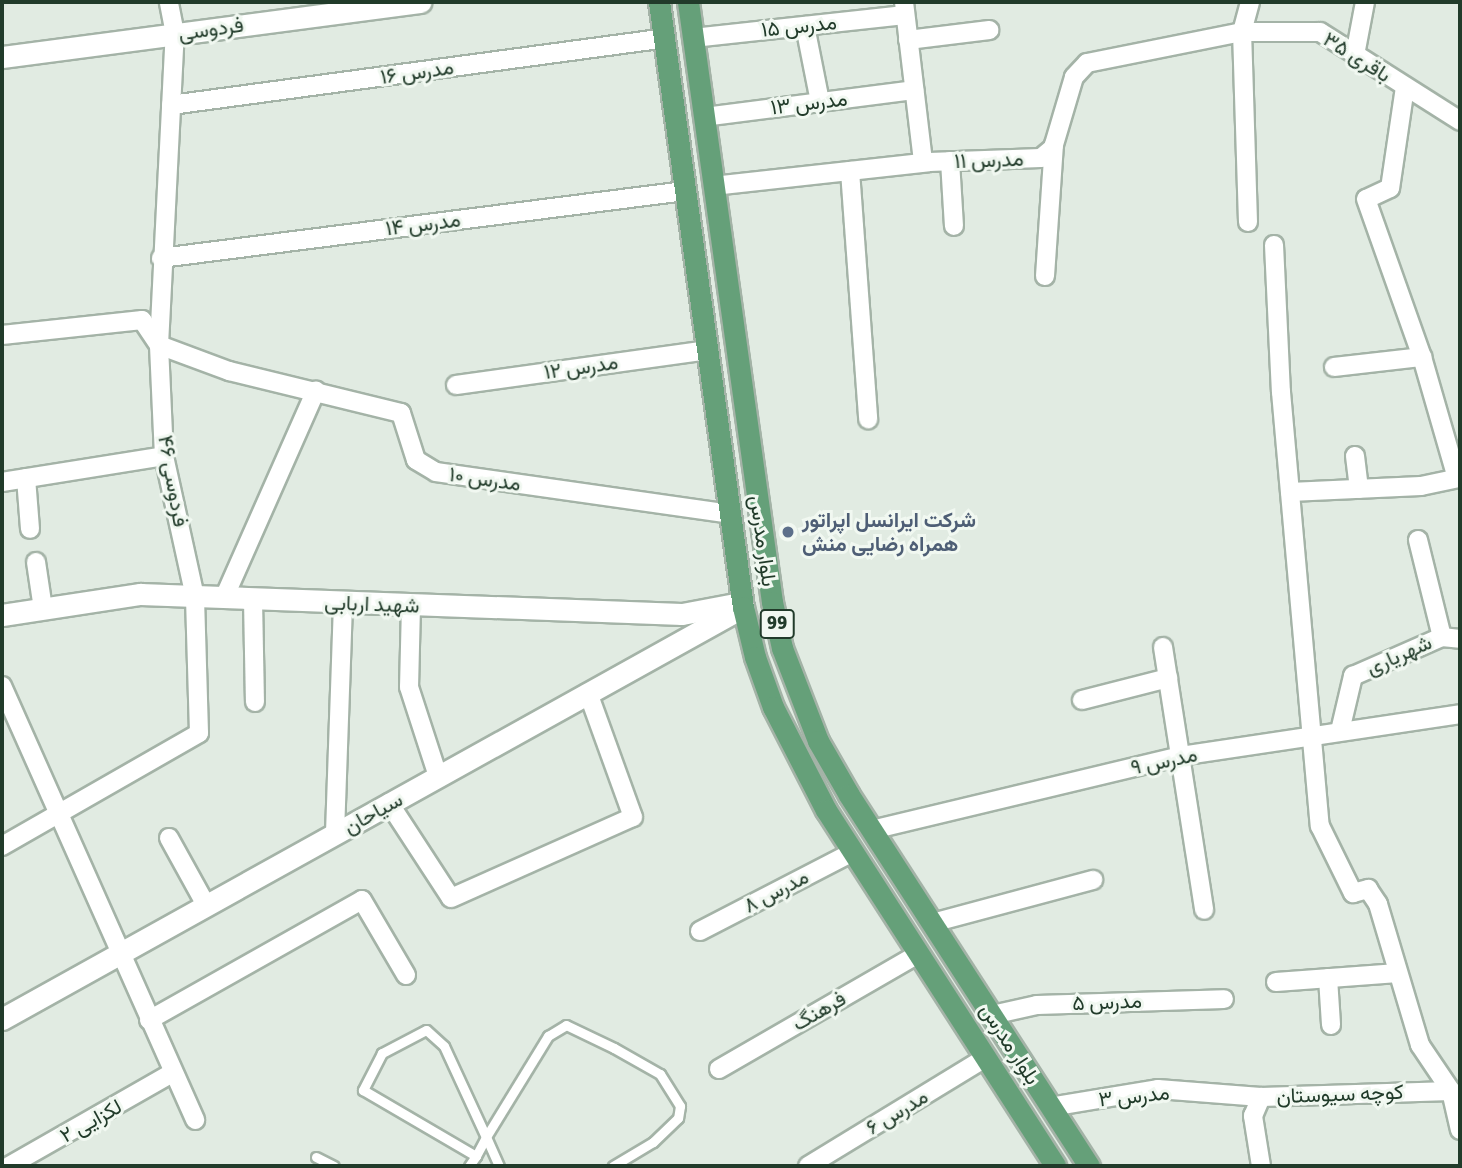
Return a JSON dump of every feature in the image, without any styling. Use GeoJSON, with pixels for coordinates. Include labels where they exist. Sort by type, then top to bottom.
{"type":"FeatureCollection","features":[{"type":"Feature","properties":{"kind":"main road","name":"بلوار مدرس"},"geometry":{"type":"LineString","coordinates":[[659,2],[743,605],[773,707],[853,852],[1055,1166]]}},
{"type":"Feature","properties":{"kind":"main road","name":"بلوار مدرس"},"geometry":{"type":"LineString","coordinates":[[688,2],[782,648],[818,741],[872,830],[1089,1166]]}},
{"type":"Feature","properties":{"kind":"street","name":"فردوسی ۴۶"},"geometry":{"type":"LineString","coordinates":[[2,846],[61,815],[199,733],[195,597],[164,456],[159,345],[161,258],[175,34],[169,2]]}},
{"type":"Feature","properties":{"kind":"street","name":"فردوسی"},"geometry":{"type":"LineString","coordinates":[[2,57],[420,2]]}},
{"type":"Feature","properties":{"kind":"street"},"geometry":{"type":"LineString","coordinates":[[1248,222],[1242,32],[1250,2]]}},
{"type":"Feature","properties":{"kind":"street"},"geometry":{"type":"LineString","coordinates":[[1355,55],[1365,2]]}},
{"type":"Feature","properties":{"kind":"street","name":"مدرس ۱۵"},"geometry":{"type":"LineString","coordinates":[[693,38],[805,26],[905,8]]}},
{"type":"Feature","properties":{"kind":"street"},"geometry":{"type":"LineString","coordinates":[[905,8],[923,163]]}},
{"type":"Feature","properties":{"kind":"street"},"geometry":{"type":"LineString","coordinates":[[805,26],[820,102]]}},
{"type":"Feature","properties":{"kind":"street"},"geometry":{"type":"LineString","coordinates":[[908,40],[989,30]]}},
{"type":"Feature","properties":{"kind":"street","name":"باقری ۳۵"},"geometry":{"type":"LineString","coordinates":[[1242,32],[1320,32],[1460,121]]}},
{"type":"Feature","properties":{"kind":"street","name":"مدرس ۱۱"},"geometry":{"type":"LineString","coordinates":[[713,186],[923,163],[1041,158],[1054,144],[1074,77],[1087,63],[1242,32]]}},
{"type":"Feature","properties":{"kind":"street","name":"مدرس ۱۶"},"geometry":{"type":"LineString","coordinates":[[171,105],[664,38]]}},
{"type":"Feature","properties":{"kind":"street"},"geometry":{"type":"LineString","coordinates":[[1290,492],[1421,486],[1459,478],[1422,357],[1366,199],[1390,188],[1405,87]]}},
{"type":"Feature","properties":{"kind":"street","name":"مدرس ۱۳"},"geometry":{"type":"LineString","coordinates":[[704,117],[914,90]]}},
{"type":"Feature","properties":{"kind":"street"},"geometry":{"type":"LineString","coordinates":[[1045,276],[1054,144]]}},
{"type":"Feature","properties":{"kind":"street"},"geometry":{"type":"LineString","coordinates":[[950,161],[954,226]]}},
{"type":"Feature","properties":{"kind":"street"},"geometry":{"type":"LineString","coordinates":[[850,171],[868,419]]}},
{"type":"Feature","properties":{"kind":"street","name":"مدرس ۱۴"},"geometry":{"type":"LineString","coordinates":[[161,258],[685,191]]}},
{"type":"Feature","properties":{"kind":"street"},"geometry":{"type":"LineString","coordinates":[[1274,245],[1290,492],[1312,735],[1312,769],[1320,826],[1353,892],[1368,889],[1378,904],[1420,1045],[1451,1091],[1460,1130]]}},
{"type":"Feature","properties":{"kind":"street"},"geometry":{"type":"LineString","coordinates":[[2,335],[142,320],[159,345]]}},
{"type":"Feature","properties":{"kind":"street","name":"مدرس ۱۰"},"geometry":{"type":"LineString","coordinates":[[159,345],[229,371],[316,390],[401,413],[416,460],[436,472],[730,514]]}},
{"type":"Feature","properties":{"kind":"street","name":"مدرس ۱۲"},"geometry":{"type":"LineString","coordinates":[[456,385],[707,350]]}},
{"type":"Feature","properties":{"kind":"street"},"geometry":{"type":"LineString","coordinates":[[1334,367],[1422,357]]}},
{"type":"Feature","properties":{"kind":"street"},"geometry":{"type":"LineString","coordinates":[[225,598],[316,390]]}},
{"type":"Feature","properties":{"kind":"street"},"geometry":{"type":"LineString","coordinates":[[2,482],[164,456]]}},
{"type":"Feature","properties":{"kind":"street"},"geometry":{"type":"LineString","coordinates":[[1356,456],[1359,489]]}},
{"type":"Feature","properties":{"kind":"street"},"geometry":{"type":"LineString","coordinates":[[26,478],[30,529]]}},
{"type":"Feature","properties":{"kind":"street"},"geometry":{"type":"LineString","coordinates":[[1418,540],[1442,637]]}},
{"type":"Feature","properties":{"kind":"street"},"geometry":{"type":"LineString","coordinates":[[36,562],[43,609]]}},
{"type":"Feature","properties":{"kind":"street","name":"شهید اربابی"},"geometry":{"type":"LineString","coordinates":[[2,615],[140,594],[700,620],[743,605]]}},
{"type":"Feature","properties":{"kind":"street"},"geometry":{"type":"LineString","coordinates":[[253,600],[255,702]]}},
{"type":"Feature","properties":{"kind":"street"},"geometry":{"type":"LineString","coordinates":[[335,834],[342,603]]}},
{"type":"Feature","properties":{"kind":"street"},"geometry":{"type":"LineString","coordinates":[[411,606],[409,687],[438,776]]}},
{"type":"Feature","properties":{"kind":"street","name":"سیاحان"},"geometry":{"type":"LineString","coordinates":[[2,1018],[587,693],[700,620]]}},
{"type":"Feature","properties":{"kind":"street","name":"شهریاری"},"geometry":{"type":"LineString","coordinates":[[1340,731],[1353,676],[1442,637],[1460,639]]}},
{"type":"Feature","properties":{"kind":"street"},"geometry":{"type":"LineString","coordinates":[[1163,648],[1204,910]]}},
{"type":"Feature","properties":{"kind":"street"},"geometry":{"type":"LineString","coordinates":[[1082,700],[1168,678]]}},
{"type":"Feature","properties":{"kind":"street"},"geometry":{"type":"LineString","coordinates":[[3,693],[61,815],[172,1073],[195,1120]]}},
{"type":"Feature","properties":{"kind":"street"},"geometry":{"type":"LineString","coordinates":[[389,803],[451,898],[633,817],[587,693]]}},
{"type":"Feature","properties":{"kind":"street","name":"مدرس ۹"},"geometry":{"type":"LineString","coordinates":[[872,830],[1180,756],[1460,714]]}},
{"type":"Feature","properties":{"kind":"street"},"geometry":{"type":"LineString","coordinates":[[169,838],[206,905]]}},
{"type":"Feature","properties":{"kind":"street","name":"مدرس ۸"},"geometry":{"type":"LineString","coordinates":[[700,931],[853,852]]}},
{"type":"Feature","properties":{"kind":"street"},"geometry":{"type":"LineString","coordinates":[[932,923],[1093,880]]}},
{"type":"Feature","properties":{"kind":"street"},"geometry":{"type":"LineString","coordinates":[[149,1020],[362,900],[407,975]]}},
{"type":"Feature","properties":{"kind":"street","name":"فرهنگ"},"geometry":{"type":"LineString","coordinates":[[719,1069],[918,954]]}},
{"type":"Feature","properties":{"kind":"street"},"geometry":{"type":"LineString","coordinates":[[1276,982],[1398,973]]}},
{"type":"Feature","properties":{"kind":"street"},"geometry":{"type":"LineString","coordinates":[[1328,978],[1331,1026]]}},
{"type":"Feature","properties":{"kind":"street","name":"مدرس ۵"},"geometry":{"type":"LineString","coordinates":[[992,1015],[1037,1005],[1224,999]]}},
{"type":"Feature","properties":{"kind":"street","name":"مدرس ۶"},"geometry":{"type":"LineString","coordinates":[[808,1166],[985,1058]]}},
{"type":"Feature","properties":{"kind":"street","name":"لکزایی ۲"},"geometry":{"type":"LineString","coordinates":[[9,1166],[172,1073]]}},
{"type":"Feature","properties":{"kind":"street","name":"مدرس ۳"},"geometry":{"type":"LineString","coordinates":[[1050,1107],[1158,1089],[1261,1097]]}},
{"type":"Feature","properties":{"kind":"street","name":"کوچه سیوستان"},"geometry":{"type":"LineString","coordinates":[[1261,1166],[1253,1116],[1261,1097],[1451,1091]]}},
{"type":"Feature","properties":{"kind":"lane"},"geometry":{"type":"LineString","coordinates":[[469,1166],[548,1036],[566,1024],[660,1074],[680,1106],[678,1118],[653,1142],[613,1166]]}},
{"type":"Feature","properties":{"kind":"lane"},"geometry":{"type":"LineString","coordinates":[[475,1156],[363,1090],[382,1053],[426,1030],[444,1046],[499,1166]]}},
{"type":"Feature","properties":{"kind":"lane"},"geometry":{"type":"LineString","coordinates":[[316,1157],[334,1166]]}},
{"type":"Feature","properties":{"kind":"place","name":"شرکت ایرانسل اپراتور همراه رضایی منش"},"geometry":{"type":"Point","coordinates":[788,532]}}]}
